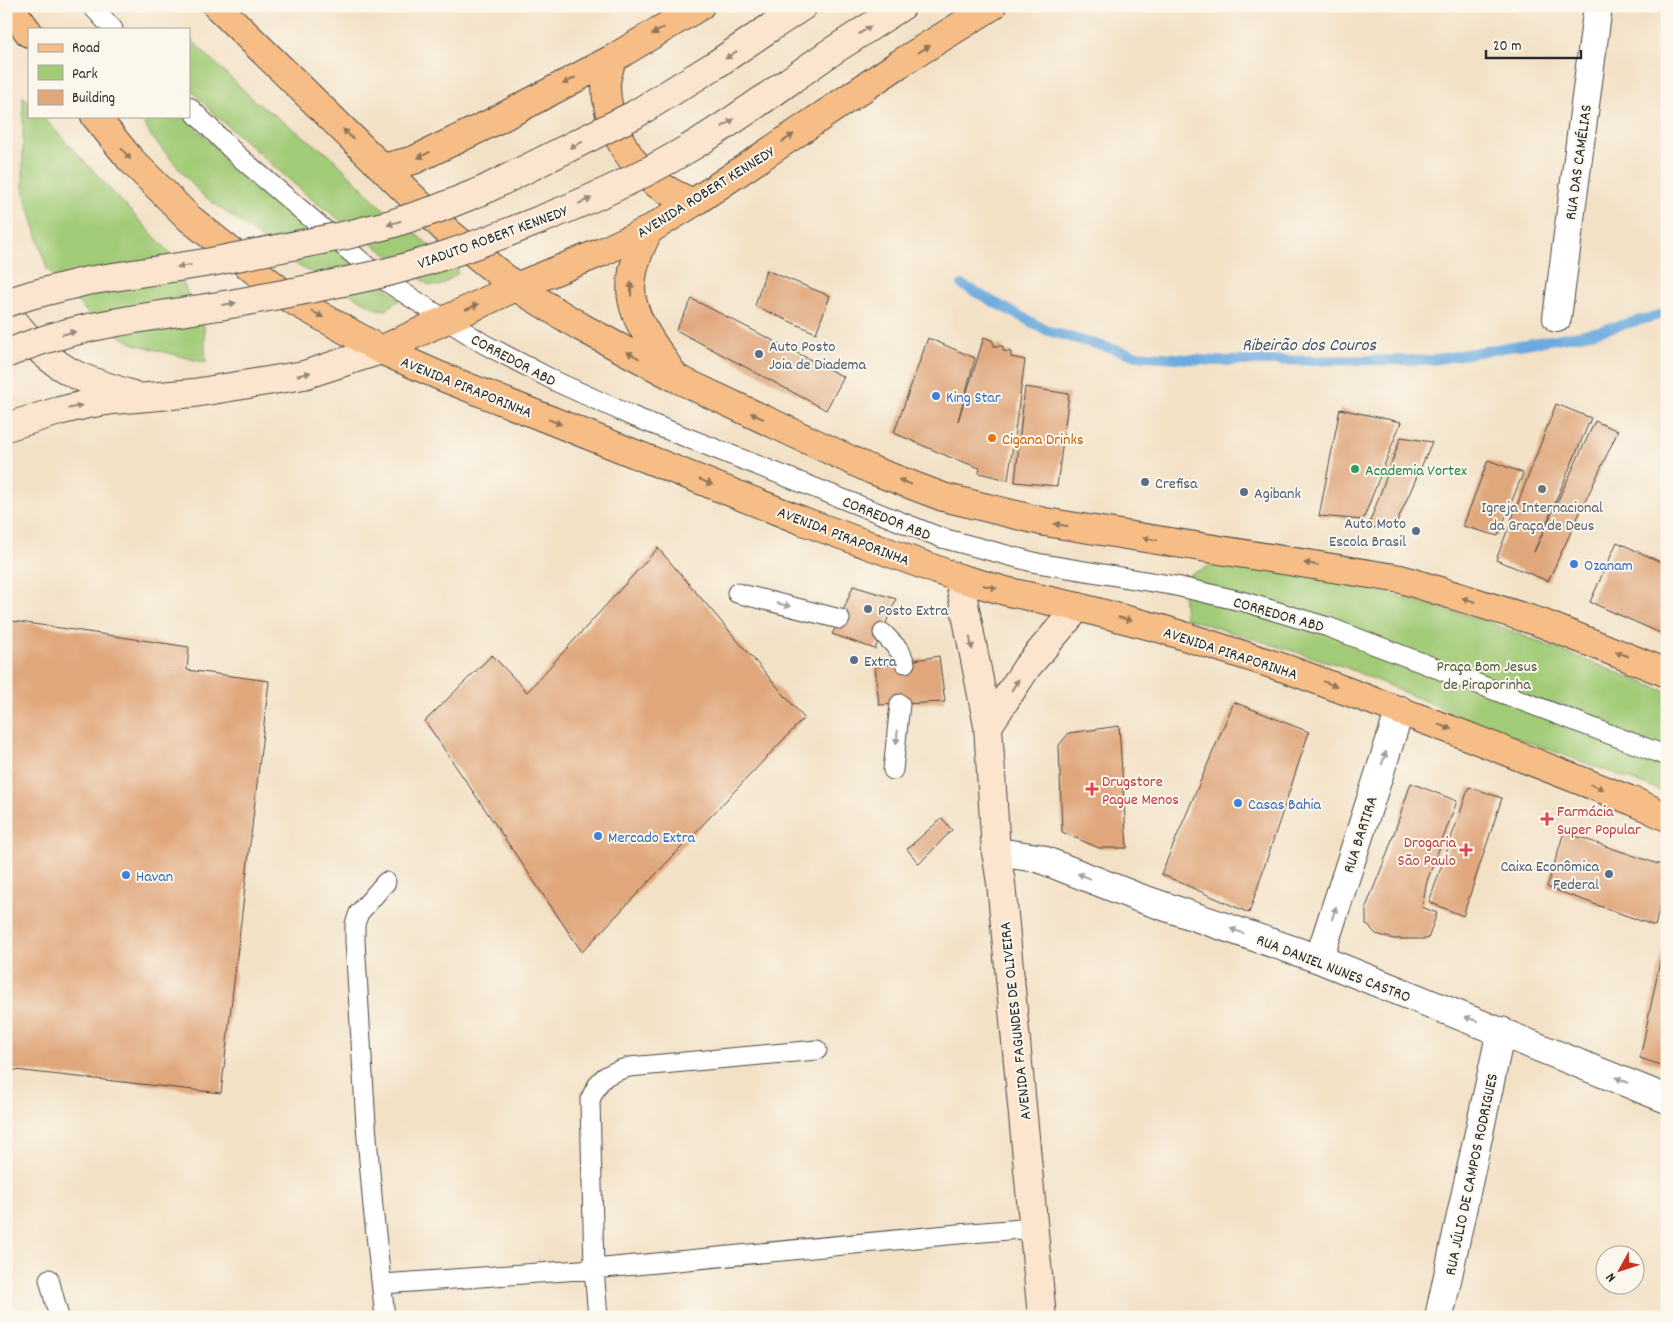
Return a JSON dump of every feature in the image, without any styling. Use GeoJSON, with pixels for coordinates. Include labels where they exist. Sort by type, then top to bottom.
{"type":"FeatureCollection","features":[{"type":"Feature","properties":{"kind":"main road"},"geometry":{"type":"LineString","coordinates":[[9,6],[28,32]]}},
{"type":"Feature","properties":{"kind":"main road"},"geometry":{"type":"LineString","coordinates":[[383,168],[414,160],[493,122],[612,59],[700,6]]}},
{"type":"Feature","properties":{"kind":"main road"},"geometry":{"type":"LineString","coordinates":[[6,303],[87,281],[211,262],[347,235],[391,224],[437,209],[484,190],[634,115],[715,66],[803,6]]}},
{"type":"Feature","properties":{"kind":"main road","name":"VIADUTO ROBERT KENNEDY"},"geometry":{"type":"LineString","coordinates":[[6,354],[54,336],[111,323],[235,304],[371,276],[461,251],[508,233],[609,191],[685,151],[902,6]]}},
{"type":"Feature","properties":{"kind":"main road","name":"AVENIDA ROBERT KENNEDY"},"geometry":{"type":"LineString","coordinates":[[6,426],[88,404],[194,393],[304,375],[381,350],[649,230],[693,203],[899,64],[992,6]]}},
{"type":"Feature","properties":{"kind":"main road"},"geometry":{"type":"LineString","coordinates":[[230,11],[383,168],[449,232],[516,288],[581,327],[676,378],[872,470],[943,497],[1045,522],[1401,579],[1539,622],[1667,673]]}},
{"type":"Feature","properties":{"kind":"main road"},"geometry":{"type":"LineString","coordinates":[[612,59],[606,84],[608,105],[615,128],[626,151],[649,178],[671,193],[693,203]]}},
{"type":"Feature","properties":{"kind":"main road","name":"AVENIDA PIRAPORINHA"},"geometry":{"type":"LineString","coordinates":[[97,118],[130,159],[189,218],[233,254],[289,298],[381,350],[458,383],[804,521],[959,578],[1162,629],[1287,668],[1635,802],[1667,817]]}},
{"type":"Feature","properties":{"kind":"main road"},"geometry":{"type":"LineString","coordinates":[[649,230],[633,268],[630,292],[635,313],[644,331],[676,378]]}},
{"type":"Feature","properties":{"kind":"main road"},"geometry":{"type":"LineString","coordinates":[[6,311],[31,342],[76,375],[140,398]]}},
{"type":"Feature","properties":{"kind":"main road","name":"AVENIDA FAGUNDES DE OLIVEIRA"},"geometry":{"type":"LineString","coordinates":[[959,578],[988,726],[996,852],[1001,883],[1042,1317]]}},
{"type":"Feature","properties":{"kind":"main road"},"geometry":{"type":"LineString","coordinates":[[988,726],[1027,667],[1078,607]]}},
{"type":"Feature","properties":{"kind":"street","name":"RUA DAS CAMÉLIAS"},"geometry":{"type":"LineString","coordinates":[[1557,318],[1598,6]]}},
{"type":"Feature","properties":{"kind":"street","name":"RUA BARTIRA"},"geometry":{"type":"LineString","coordinates":[[1319,959],[1400,710]]}},
{"type":"Feature","properties":{"kind":"street","name":"RUA DANIEL NUNES CASTRO"},"geometry":{"type":"LineString","coordinates":[[996,852],[1038,858],[1137,897],[1319,959],[1667,1098]]}},
{"type":"Feature","properties":{"kind":"street","name":"RUA JÚLIO DE CAMPOS RODRIGUES"},"geometry":{"type":"LineString","coordinates":[[1439,1317],[1501,1031]]}},
{"type":"Feature","properties":{"kind":"lane"},"geometry":{"type":"LineString","coordinates":[[92,6],[112,28]]}},
{"type":"Feature","properties":{"kind":"lane","name":"CORREDOR ABD"},"geometry":{"type":"LineString","coordinates":[[190,108],[237,155],[382,279],[484,344],[557,382],[632,416],[942,538],[1037,563],[1176,586],[1245,602],[1328,628],[1667,756]]}},
{"type":"Feature","properties":{"kind":"lane"},"geometry":{"type":"LineString","coordinates":[[736,594],[840,619]]}},
{"type":"Feature","properties":{"kind":"lane"},"geometry":{"type":"LineString","coordinates":[[883,633],[900,651],[905,663]]}},
{"type":"Feature","properties":{"kind":"lane"},"geometry":{"type":"LineString","coordinates":[[893,770],[900,704]]}},
{"type":"Feature","properties":{"kind":"lane"},"geometry":{"type":"LineString","coordinates":[[385,1317],[366,1125],[355,924],[359,913],[386,882]]}},
{"type":"Feature","properties":{"kind":"lane"},"geometry":{"type":"LineString","coordinates":[[598,1317],[594,1269],[590,1100],[597,1084],[610,1073],[629,1067],[817,1050]]}},
{"type":"Feature","properties":{"kind":"lane"},"geometry":{"type":"LineString","coordinates":[[383,1284],[594,1269],[948,1234],[1034,1228]]}},
{"type":"Feature","properties":{"kind":"lane"},"geometry":{"type":"LineString","coordinates":[[48,1279],[59,1317]]}},
{"type":"Feature","properties":{"kind":"green space"},"geometry":{"type":"Polygon","coordinates":[[[190,39],[255,101],[332,157],[380,206],[458,268],[457,274],[440,286],[429,285],[315,202],[213,113],[190,88],[190,39]]]}},
{"type":"Feature","properties":{"kind":"green space"},"geometry":{"type":"Polygon","coordinates":[[[23,96],[28,101],[28,118],[44,118],[167,250],[204,326],[206,363],[134,344],[97,323],[47,269],[23,189],[23,96]]]}},
{"type":"Feature","properties":{"kind":"green space"},"geometry":{"type":"Polygon","coordinates":[[[141,118],[186,118],[222,154],[319,236],[400,299],[386,310],[377,309],[299,266],[200,193],[151,136],[141,118]]]}},
{"type":"Feature","properties":{"kind":"green space","name":"Praça Bom Jesus de Piraporinha"},"geometry":{"type":"Polygon","coordinates":[[[1227,559],[1367,588],[1486,621],[1667,692],[1667,793],[1469,720],[1345,667],[1185,618],[1182,578],[1227,559]]]}},
{"type":"Feature","properties":{"kind":"building"},"geometry":{"type":"Polygon","coordinates":[[[766,270],[830,296],[816,333],[755,306],[766,270]]]}},
{"type":"Feature","properties":{"kind":"building","name":"Auto Posto Joia de Diadema"},"geometry":{"type":"Polygon","coordinates":[[[692,299],[844,377],[826,410],[676,330],[692,299]]]}},
{"type":"Feature","properties":{"kind":"building"},"geometry":{"type":"Polygon","coordinates":[[[984,337],[993,341],[994,346],[1003,346],[1003,351],[1011,352],[1011,357],[1025,360],[1008,480],[979,473],[980,468],[894,433],[928,338],[975,358],[958,421],[984,337]]]}},
{"type":"Feature","properties":{"kind":"building"},"geometry":{"type":"Polygon","coordinates":[[[1025,387],[1069,394],[1057,486],[1015,482],[1025,387]]]}},
{"type":"Feature","properties":{"kind":"building"},"geometry":{"type":"Polygon","coordinates":[[[1556,404],[1591,418],[1534,552],[1595,421],[1618,431],[1548,581],[1496,560],[1556,404]]]}},
{"type":"Feature","properties":{"kind":"building","name":"Academia Vortex"},"geometry":{"type":"Polygon","coordinates":[[[1340,409],[1401,422],[1363,520],[1319,516],[1340,409]]]}},
{"type":"Feature","properties":{"kind":"building"},"geometry":{"type":"Polygon","coordinates":[[[1401,437],[1432,442],[1394,529],[1368,527],[1401,437]]]}},
{"type":"Feature","properties":{"kind":"building"},"geometry":{"type":"Polygon","coordinates":[[[1488,460],[1523,473],[1498,536],[1463,526],[1488,460]]]}},
{"type":"Feature","properties":{"kind":"building"},"geometry":{"type":"Polygon","coordinates":[[[1617,542],[1667,565],[1667,636],[1590,602],[1617,542]]]}},
{"type":"Feature","properties":{"kind":"building","name":"Mercado Extra"},"geometry":{"type":"Polygon","coordinates":[[[658,548],[804,718],[582,952],[425,721],[492,655],[527,692],[658,548]]]}},
{"type":"Feature","properties":{"kind":"building","name":"Posto Extra"},"geometry":{"type":"Polygon","coordinates":[[[853,586],[896,599],[875,649],[832,634],[853,586]]]}},
{"type":"Feature","properties":{"kind":"building","name":"Havan"},"geometry":{"type":"Polygon","coordinates":[[[6,620],[189,647],[187,670],[269,681],[221,1093],[6,1069],[6,620]]]}},
{"type":"Feature","properties":{"kind":"building"},"geometry":{"type":"Polygon","coordinates":[[[939,656],[945,702],[879,705],[875,667],[939,656]]]}},
{"type":"Feature","properties":{"kind":"building","name":"Casas Bahia"},"geometry":{"type":"Polygon","coordinates":[[[1234,702],[1309,732],[1249,913],[1161,874],[1234,702]]]}},
{"type":"Feature","properties":{"kind":"building","name":"Drugstore Pague Menos"},"geometry":{"type":"Polygon","coordinates":[[[1119,726],[1127,848],[1099,848],[1062,832],[1059,745],[1069,733],[1119,726]]]}},
{"type":"Feature","properties":{"kind":"building"},"geometry":{"type":"Polygon","coordinates":[[[1411,783],[1457,801],[1427,881],[1422,907],[1437,913],[1428,939],[1394,939],[1376,934],[1366,924],[1366,907],[1387,854],[1411,783]]]}},
{"type":"Feature","properties":{"kind":"building","name":"Drogaria São Paulo"},"geometry":{"type":"Polygon","coordinates":[[[1469,787],[1502,798],[1463,916],[1429,902],[1469,787]]]}},
{"type":"Feature","properties":{"kind":"building"},"geometry":{"type":"Polygon","coordinates":[[[942,818],[952,830],[919,864],[907,849],[942,818]]]}},
{"type":"Feature","properties":{"kind":"building","name":"Caixa Econômica Federal"},"geometry":{"type":"Polygon","coordinates":[[[1564,832],[1667,867],[1667,880],[1655,926],[1547,887],[1564,832]]]}},
{"type":"Feature","properties":{"kind":"building"},"geometry":{"type":"Polygon","coordinates":[[[1667,932],[1667,1067],[1640,1058],[1667,932]]]}},
{"type":"Feature","properties":{"kind":"waterway","name":"Ribeirão dos Couros"},"geometry":{"type":"LineString","coordinates":[[962,285],[1048,331],[1135,355],[1215,361],[1432,360],[1591,333],[1667,313]]}},
{"type":"Feature","properties":{"kind":"place","name":"Auto Posto Joia de Diadema"},"geometry":{"type":"Point","coordinates":[759,354]}},
{"type":"Feature","properties":{"kind":"place","name":"King Star"},"geometry":{"type":"Point","coordinates":[936,396]}},
{"type":"Feature","properties":{"kind":"place","name":"Cigana Drinks"},"geometry":{"type":"Point","coordinates":[992,438]}},
{"type":"Feature","properties":{"kind":"place","name":"Academia Vortex"},"geometry":{"type":"Point","coordinates":[1355,469]}},
{"type":"Feature","properties":{"kind":"place","name":"Crefisa"},"geometry":{"type":"Point","coordinates":[1145,482]}},
{"type":"Feature","properties":{"kind":"place","name":"Igreja Internacional da Graça de Deus"},"geometry":{"type":"Point","coordinates":[1542,489]}},
{"type":"Feature","properties":{"kind":"place","name":"Agibank"},"geometry":{"type":"Point","coordinates":[1244,492]}},
{"type":"Feature","properties":{"kind":"place","name":"Auto Moto Escola Brasil"},"geometry":{"type":"Point","coordinates":[1416,531]}},
{"type":"Feature","properties":{"kind":"place","name":"Ozanam"},"geometry":{"type":"Point","coordinates":[1574,564]}},
{"type":"Feature","properties":{"kind":"place","name":"Posto Extra"},"geometry":{"type":"Point","coordinates":[868,609]}},
{"type":"Feature","properties":{"kind":"place","name":"Extra"},"geometry":{"type":"Point","coordinates":[854,660]}},
{"type":"Feature","properties":{"kind":"place","name":"Drugstore Pague Menos"},"geometry":{"type":"Point","coordinates":[1092,789]}},
{"type":"Feature","properties":{"kind":"place","name":"Casas Bahia"},"geometry":{"type":"Point","coordinates":[1238,803]}},
{"type":"Feature","properties":{"kind":"place","name":"Farmácia Super Popular"},"geometry":{"type":"Point","coordinates":[1547,819]}},
{"type":"Feature","properties":{"kind":"place","name":"Mercado Extra"},"geometry":{"type":"Point","coordinates":[598,836]}},
{"type":"Feature","properties":{"kind":"place","name":"Drogaria São Paulo"},"geometry":{"type":"Point","coordinates":[1466,850]}},
{"type":"Feature","properties":{"kind":"place","name":"Caixa Econômica Federal"},"geometry":{"type":"Point","coordinates":[1609,874]}},
{"type":"Feature","properties":{"kind":"place","name":"Havan"},"geometry":{"type":"Point","coordinates":[126,875]}}]}
